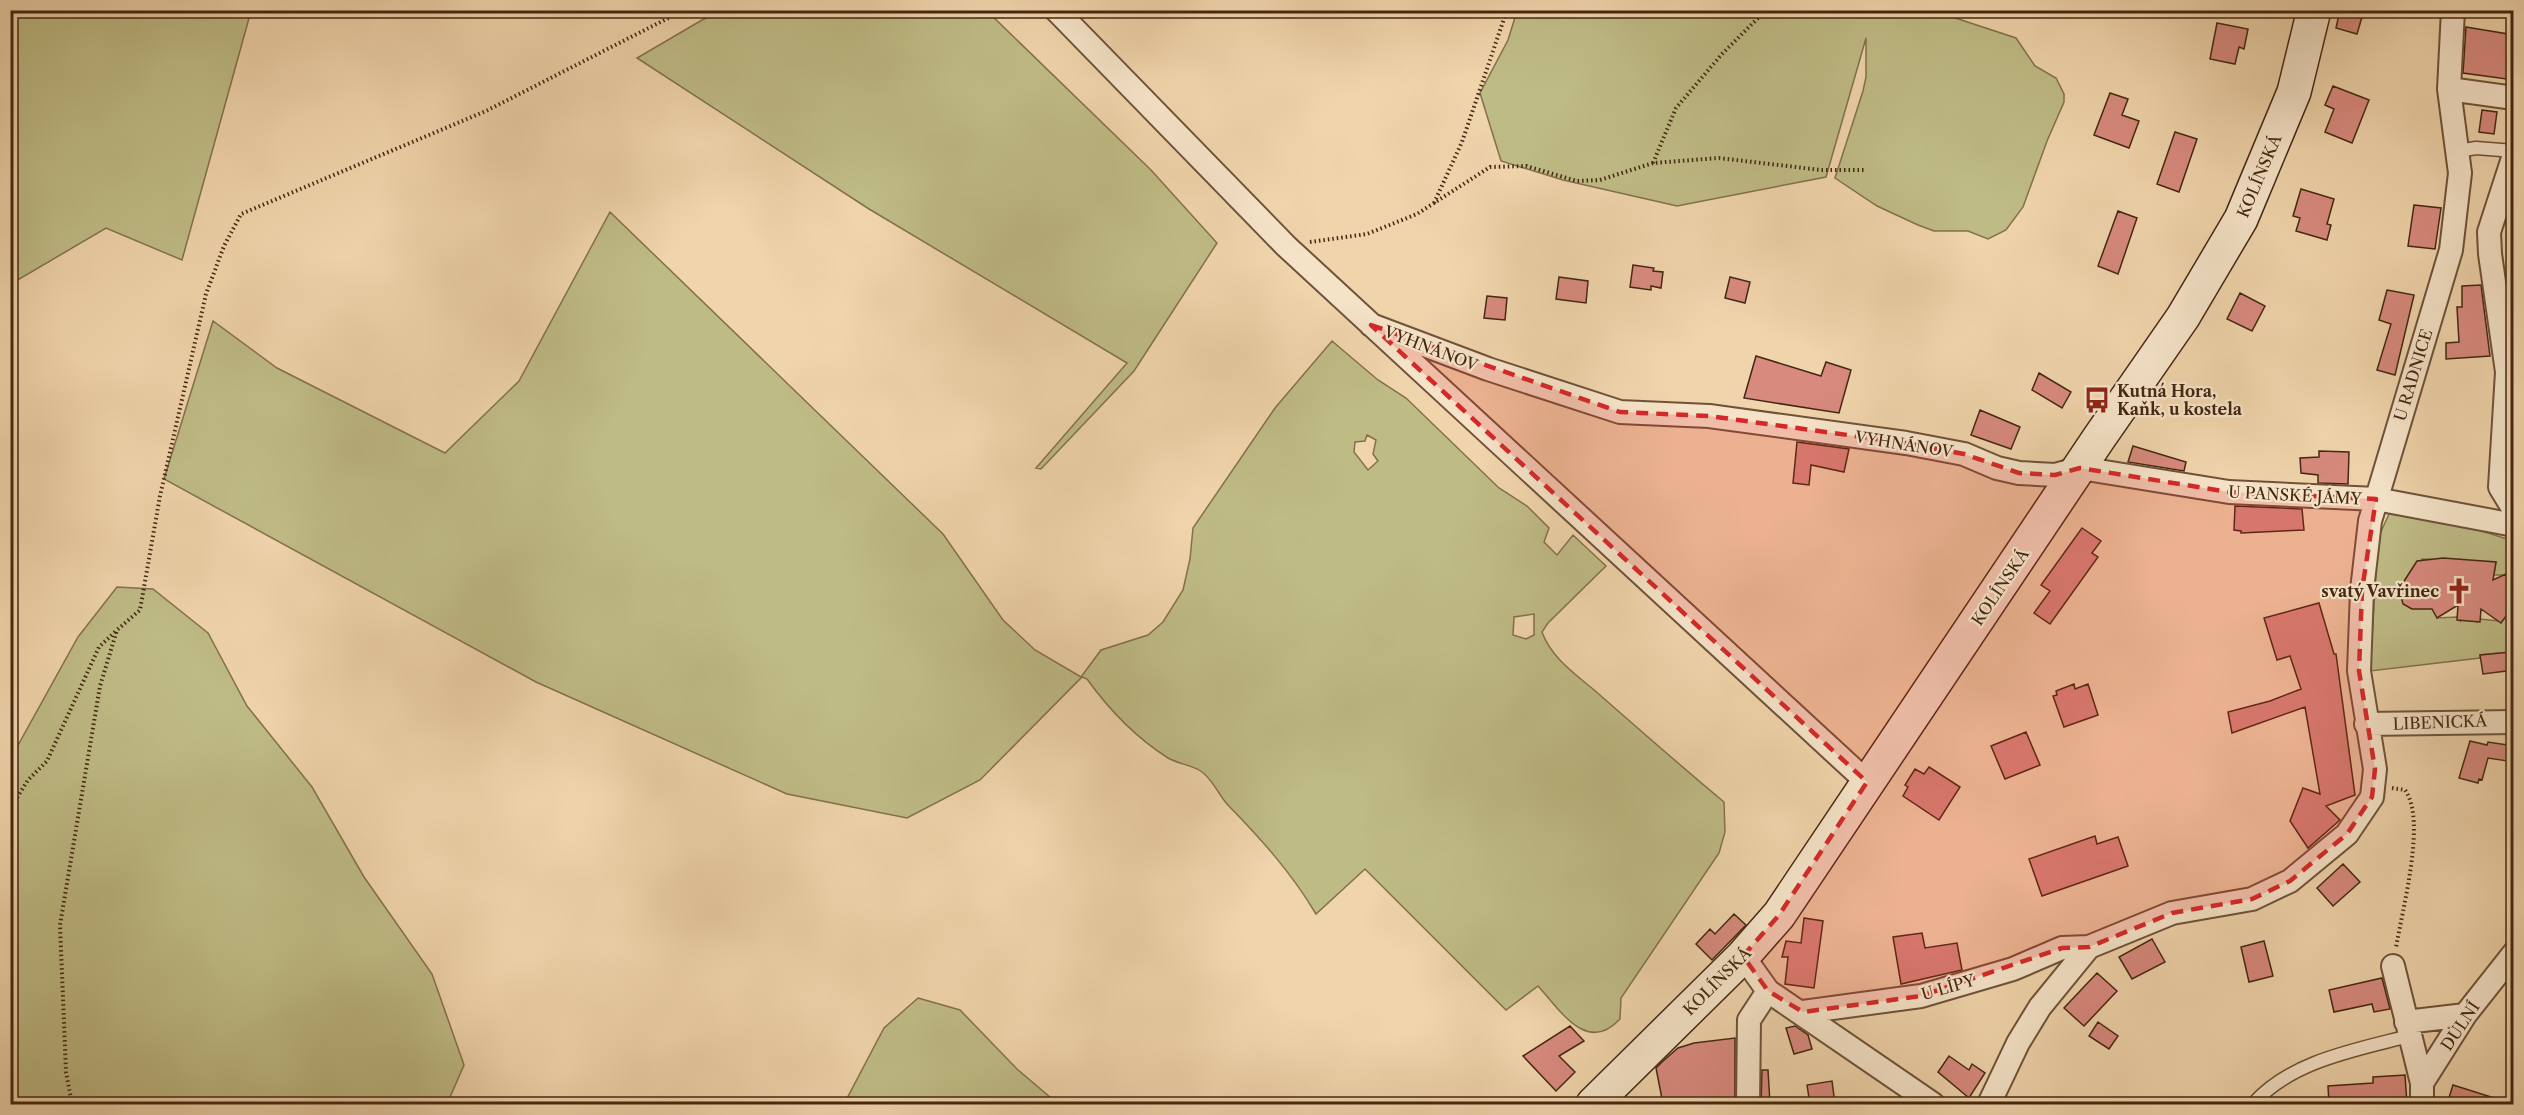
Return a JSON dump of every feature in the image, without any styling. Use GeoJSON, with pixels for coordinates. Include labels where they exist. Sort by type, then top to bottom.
{"type":"FeatureCollection","features":[{"type":"Feature","properties":{"kind":"street"},"geometry":{"type":"LineString","coordinates":[[1056,10],[1286,246],[1371,325]]}},
{"type":"Feature","properties":{"kind":"street","name":"KOLÍNSKÁ"},"geometry":{"type":"LineString","coordinates":[[1593,1104],[1743,956],[1779,915],[2183,317],[2241,219],[2294,92],[2314,10]]}},
{"type":"Feature","properties":{"kind":"street","name":"U RADNICE"},"geometry":{"type":"LineString","coordinates":[[2376,500],[2451,250],[2460,173],[2449,89],[2453,10]]}},
{"type":"Feature","properties":{"kind":"street"},"geometry":{"type":"LineString","coordinates":[[2449,89],[2514,98]]}},
{"type":"Feature","properties":{"kind":"street"},"geometry":{"type":"LineString","coordinates":[[2514,153],[2489,232],[2490,254],[2507,372],[2500,487],[2514,510]]}},
{"type":"Feature","properties":{"kind":"street"},"geometry":{"type":"LineString","coordinates":[[2451,250],[2490,254]]}},
{"type":"Feature","properties":{"kind":"street","name":"VYHNÁNOV"},"geometry":{"type":"LineString","coordinates":[[1371,325],[1488,369],[1620,412],[1709,416],[1906,443],[1964,454],[1997,468],[2019,473],[2055,475],[2080,468]]}},
{"type":"Feature","properties":{"kind":"street","name":"VYHNÁNOV"},"geometry":{"type":"LineString","coordinates":[[1371,325],[1867,782]]}},
{"type":"Feature","properties":{"kind":"street","name":"U PANSKÉ JÁMY"},"geometry":{"type":"LineString","coordinates":[[1989,1104],[2018,1043],[2040,1006],[2089,947],[2172,913],[2252,899],[2290,881],[2347,834],[2372,797],[2375,770],[2359,671],[2362,590],[2370,521],[2376,500],[2229,492],[2080,468]]}},
{"type":"Feature","properties":{"kind":"street"},"geometry":{"type":"LineString","coordinates":[[2376,500],[2514,525]]}},
{"type":"Feature","properties":{"kind":"street"},"geometry":{"type":"LineString","coordinates":[[2505,721],[2514,704]]}},
{"type":"Feature","properties":{"kind":"street","name":"LIBENICKÁ"},"geometry":{"type":"LineString","coordinates":[[2366,724],[2505,721]]}},
{"type":"Feature","properties":{"kind":"street","name":"U LÍPY"},"geometry":{"type":"LineString","coordinates":[[1803,1012],[1921,996],[2013,969],[2061,948],[2089,947]]}},
{"type":"Feature","properties":{"kind":"street","name":"DŮLNÍ"},"geometry":{"type":"LineString","coordinates":[[2422,1094],[2465,1015],[2514,953]]}},
{"type":"Feature","properties":{"kind":"street"},"geometry":{"type":"LineString","coordinates":[[1743,956],[1768,991],[1803,1012],[1862,1058],[1934,1104]]}},
{"type":"Feature","properties":{"kind":"street"},"geometry":{"type":"LineString","coordinates":[[2393,966],[2422,1094]]}},
{"type":"Feature","properties":{"kind":"street"},"geometry":{"type":"LineString","coordinates":[[1748,1104],[1749,1020],[1768,991]]}},
{"type":"Feature","properties":{"kind":"street"},"geometry":{"type":"LineString","coordinates":[[2408,1029],[2465,1015]]}},
{"type":"Feature","properties":{"kind":"lane"},"geometry":{"type":"LineString","coordinates":[[2458,151],[2486,148],[2514,153]]}},
{"type":"Feature","properties":{"kind":"lane"},"geometry":{"type":"LineString","coordinates":[[2253,1104],[2264,1092],[2289,1074],[2408,1029]]}},
{"type":"Feature","properties":{"kind":"path"},"geometry":{"type":"LineString","coordinates":[[10,809],[28,780],[48,761],[99,647],[140,610],[160,496],[206,294],[224,246],[241,214],[486,111],[684,10]]}},
{"type":"Feature","properties":{"kind":"path"},"geometry":{"type":"LineString","coordinates":[[1434,203],[1462,142],[1507,10]]}},
{"type":"Feature","properties":{"kind":"path"},"geometry":{"type":"LineString","coordinates":[[1653,163],[1676,108],[1722,54],[1766,10]]}},
{"type":"Feature","properties":{"kind":"path"},"geometry":{"type":"LineString","coordinates":[[1286,246],[1367,234],[1417,214],[1490,167],[1526,166],[1577,182],[1600,180],[1653,163],[1719,158],[1821,170],[1866,170]]}},
{"type":"Feature","properties":{"kind":"path"},"geometry":{"type":"LineString","coordinates":[[72,1104],[66,1072],[60,925],[100,686],[117,630]]}},
{"type":"Feature","properties":{"kind":"path"},"geometry":{"type":"LineString","coordinates":[[2393,966],[2415,832],[2412,799],[2405,790],[2396,786]]}},
{"type":"Feature","properties":{"kind":"highlighted area"},"geometry":{"type":"Polygon","coordinates":[[[1371,325],[1620,412],[1709,416],[1906,443],[1964,454],[2019,473],[2055,475],[2080,468],[2229,492],[2376,499],[2362,590],[2359,671],[2375,769],[2372,797],[2347,834],[2290,881],[2252,899],[2172,913],[2089,947],[2062,948],[1921,996],[1803,1012],[1768,991],[1743,956],[1779,915],[1867,782],[1371,325]]]}},
{"type":"Feature","properties":{"kind":"shaded area"},"geometry":{"type":"Polygon","coordinates":[[[11,10],[251,11],[182,260],[106,228],[11,284],[11,10]]]}},
{"type":"Feature","properties":{"kind":"shaded area"},"geometry":{"type":"Polygon","coordinates":[[[724,10],[987,11],[1151,170],[1217,243],[1134,371],[1041,469],[1036,468],[1127,363],[869,209],[637,58],[702,20],[724,10]]]}},
{"type":"Feature","properties":{"kind":"shaded area"},"geometry":{"type":"Polygon","coordinates":[[[1931,10],[2016,38],[2035,66],[2056,78],[2064,94],[2064,102],[2023,207],[2006,230],[1988,239],[1968,231],[1934,231],[1918,225],[1877,206],[1835,178],[1863,91],[1866,77],[1866,38],[1826,177],[1677,206],[1563,180],[1501,161],[1480,93],[1508,40],[1517,11],[1931,10]]]}},
{"type":"Feature","properties":{"kind":"shaded area"},"geometry":{"type":"Polygon","coordinates":[[[610,212],[943,534],[1003,620],[1035,650],[1081,677],[1101,650],[1148,635],[1163,622],[1183,590],[1190,559],[1193,528],[1275,408],[1332,341],[1378,380],[1406,398],[1499,488],[1527,506],[1549,528],[1544,542],[1557,555],[1573,535],[1606,566],[1548,623],[1542,632],[1552,651],[1567,667],[1724,802],[1725,832],[1719,853],[1621,998],[1620,1019],[1608,1029],[1596,1032],[1585,1031],[1565,1016],[1538,986],[1506,1010],[1365,869],[1316,914],[1286,870],[1227,804],[1206,775],[1168,758],[1145,741],[1114,713],[1087,679],[1082,677],[980,780],[907,818],[787,794],[536,682],[164,479],[213,321],[277,368],[445,453],[519,381],[610,212]],[[1367,435],[1365,441],[1355,442],[1354,452],[1368,470],[1378,461],[1373,454],[1376,440],[1367,435]],[[1534,614],[1514,617],[1513,635],[1526,639],[1534,635],[1534,614]]]}},
{"type":"Feature","properties":{"kind":"shaded area"},"geometry":{"type":"Polygon","coordinates":[[[2390,512],[2448,520],[2513,541],[2513,587],[2510,587],[2503,575],[2494,575],[2496,562],[2422,559],[2405,584],[2402,583],[2404,595],[2401,596],[2410,608],[2440,606],[2437,618],[2457,617],[2460,621],[2460,618],[2477,619],[2477,622],[2480,619],[2499,621],[2502,611],[2513,612],[2513,654],[2510,652],[2480,655],[2480,658],[2370,671],[2378,538],[2390,512]]]}},
{"type":"Feature","properties":{"kind":"shaded area"},"geometry":{"type":"Polygon","coordinates":[[[117,587],[153,589],[208,633],[247,706],[312,787],[364,877],[432,974],[464,1065],[447,1104],[11,1104],[11,758],[78,637],[117,587]]]}},
{"type":"Feature","properties":{"kind":"shaded area"},"geometry":{"type":"Polygon","coordinates":[[[918,998],[960,1010],[1017,1069],[1058,1104],[844,1104],[884,1028],[918,998]]]}},
{"type":"Feature","properties":{"kind":"building"},"geometry":{"type":"Polygon","coordinates":[[[2340,10],[2364,10],[2357,34],[2336,28],[2340,10]]]}},
{"type":"Feature","properties":{"kind":"building"},"geometry":{"type":"Polygon","coordinates":[[[2217,23],[2248,29],[2244,49],[2239,47],[2235,64],[2210,59],[2217,23]]]}},
{"type":"Feature","properties":{"kind":"building"},"geometry":{"type":"Polygon","coordinates":[[[2466,27],[2514,35],[2514,80],[2463,73],[2466,27]]]}},
{"type":"Feature","properties":{"kind":"building"},"geometry":{"type":"Polygon","coordinates":[[[2333,86],[2369,100],[2352,143],[2325,132],[2334,109],[2325,105],[2333,86]]]}},
{"type":"Feature","properties":{"kind":"building"},"geometry":{"type":"Polygon","coordinates":[[[2110,93],[2128,99],[2122,115],[2139,121],[2129,148],[2094,135],[2110,93]]]}},
{"type":"Feature","properties":{"kind":"building"},"geometry":{"type":"Polygon","coordinates":[[[2482,110],[2497,112],[2494,134],[2479,132],[2482,110]]]}},
{"type":"Feature","properties":{"kind":"building"},"geometry":{"type":"Polygon","coordinates":[[[2175,132],[2197,139],[2179,192],[2157,184],[2175,132]]]}},
{"type":"Feature","properties":{"kind":"building"},"geometry":{"type":"Polygon","coordinates":[[[2301,189],[2334,199],[2327,224],[2331,225],[2327,240],[2296,231],[2300,218],[2293,216],[2301,189]]]}},
{"type":"Feature","properties":{"kind":"building"},"geometry":{"type":"Polygon","coordinates":[[[2414,205],[2441,208],[2435,249],[2408,246],[2414,205]]]}},
{"type":"Feature","properties":{"kind":"building"},"geometry":{"type":"Polygon","coordinates":[[[2118,211],[2137,218],[2118,274],[2098,266],[2118,211]]]}},
{"type":"Feature","properties":{"kind":"building"},"geometry":{"type":"Polygon","coordinates":[[[1633,265],[1654,268],[1653,271],[1663,272],[1661,288],[1651,286],[1651,290],[1630,287],[1633,265]]]}},
{"type":"Feature","properties":{"kind":"building"},"geometry":{"type":"Polygon","coordinates":[[[1559,277],[1588,281],[1586,303],[1556,299],[1559,277]]]}},
{"type":"Feature","properties":{"kind":"building"},"geometry":{"type":"Polygon","coordinates":[[[1730,277],[1750,282],[1745,303],[1725,298],[1730,277]]]}},
{"type":"Feature","properties":{"kind":"building"},"geometry":{"type":"Polygon","coordinates":[[[2481,285],[2490,356],[2446,359],[2446,343],[2459,342],[2457,307],[2462,307],[2462,286],[2481,285]]]}},
{"type":"Feature","properties":{"kind":"building"},"geometry":{"type":"Polygon","coordinates":[[[2387,290],[2414,295],[2395,375],[2377,370],[2391,324],[2379,320],[2387,290]]]}},
{"type":"Feature","properties":{"kind":"building"},"geometry":{"type":"Polygon","coordinates":[[[2240,293],[2265,306],[2252,331],[2227,319],[2240,293]]]}},
{"type":"Feature","properties":{"kind":"building"},"geometry":{"type":"Polygon","coordinates":[[[1487,296],[1507,298],[1505,320],[1484,318],[1487,296]]]}},
{"type":"Feature","properties":{"kind":"building"},"geometry":{"type":"Polygon","coordinates":[[[1756,356],[1821,376],[1826,362],[1851,370],[1839,413],[1744,398],[1756,356]]]}},
{"type":"Feature","properties":{"kind":"building"},"geometry":{"type":"Polygon","coordinates":[[[2039,373],[2071,392],[2062,408],[2032,390],[2039,373]]]}},
{"type":"Feature","properties":{"kind":"building"},"geometry":{"type":"Polygon","coordinates":[[[1980,410],[2020,427],[2011,449],[1971,435],[1980,410]]]}},
{"type":"Feature","properties":{"kind":"building"},"geometry":{"type":"Polygon","coordinates":[[[1797,442],[1849,449],[1844,472],[1811,465],[1809,485],[1793,483],[1797,442]]]}},
{"type":"Feature","properties":{"kind":"building"},"geometry":{"type":"Polygon","coordinates":[[[2133,446],[2186,462],[2184,471],[2128,462],[2133,446]]]}},
{"type":"Feature","properties":{"kind":"building"},"geometry":{"type":"Polygon","coordinates":[[[2319,451],[2349,452],[2348,484],[2318,483],[2318,475],[2301,473],[2300,458],[2319,457],[2319,451]]]}},
{"type":"Feature","properties":{"kind":"building"},"geometry":{"type":"Polygon","coordinates":[[[2235,506],[2302,509],[2304,530],[2241,533],[2241,531],[2234,530],[2235,506]]]}},
{"type":"Feature","properties":{"kind":"building"},"geometry":{"type":"Polygon","coordinates":[[[2082,528],[2101,541],[2092,553],[2098,557],[2050,624],[2034,613],[2050,591],[2041,585],[2082,528]]]}},
{"type":"Feature","properties":{"kind":"building","name":"svatý Vavřinec"},"geometry":{"type":"Polygon","coordinates":[[[2443,558],[2496,562],[2493,580],[2506,574],[2514,590],[2514,612],[2509,612],[2501,623],[2481,609],[2480,622],[2457,620],[2458,605],[2437,618],[2432,609],[2412,609],[2403,604],[2399,589],[2417,561],[2443,558]]]}},
{"type":"Feature","properties":{"kind":"building"},"geometry":{"type":"Polygon","coordinates":[[[2319,603],[2334,654],[2336,654],[2355,795],[2326,806],[2340,820],[2308,848],[2290,821],[2303,788],[2320,794],[2305,707],[2232,733],[2228,712],[2270,701],[2301,689],[2290,656],[2277,660],[2264,618],[2319,603]]]}},
{"type":"Feature","properties":{"kind":"building"},"geometry":{"type":"Polygon","coordinates":[[[2511,652],[2514,670],[2483,674],[2480,655],[2511,652]]]}},
{"type":"Feature","properties":{"kind":"building"},"geometry":{"type":"Polygon","coordinates":[[[2074,684],[2075,689],[2088,684],[2098,715],[2064,727],[2053,696],[2057,695],[2056,691],[2074,684]]]}},
{"type":"Feature","properties":{"kind":"building"},"geometry":{"type":"Polygon","coordinates":[[[2026,732],[2040,765],[2005,779],[1991,746],[2026,732]]]}},
{"type":"Feature","properties":{"kind":"building"},"geometry":{"type":"Polygon","coordinates":[[[2470,741],[2487,745],[2488,742],[2514,746],[2514,762],[2488,758],[2482,780],[2479,779],[2478,783],[2459,778],[2470,741]]]}},
{"type":"Feature","properties":{"kind":"building"},"geometry":{"type":"Polygon","coordinates":[[[1929,767],[1960,787],[1939,820],[1903,796],[1908,787],[1905,785],[1915,769],[1924,774],[1929,767]]]}},
{"type":"Feature","properties":{"kind":"building"},"geometry":{"type":"Polygon","coordinates":[[[2095,836],[2097,844],[2118,837],[2128,866],[2042,896],[2029,859],[2095,836]]]}},
{"type":"Feature","properties":{"kind":"building"},"geometry":{"type":"Polygon","coordinates":[[[2343,864],[2360,882],[2333,906],[2317,888],[2343,864]]]}},
{"type":"Feature","properties":{"kind":"building"},"geometry":{"type":"Polygon","coordinates":[[[1734,914],[1746,925],[1712,960],[1696,944],[1710,929],[1715,934],[1734,914]]]}},
{"type":"Feature","properties":{"kind":"building"},"geometry":{"type":"Polygon","coordinates":[[[1804,918],[1823,921],[1814,988],[1785,984],[1788,957],[1782,957],[1786,941],[1801,943],[1804,918]]]}},
{"type":"Feature","properties":{"kind":"building"},"geometry":{"type":"Polygon","coordinates":[[[1922,933],[1925,948],[1957,943],[1962,970],[1901,984],[1893,937],[1922,933]]]}},
{"type":"Feature","properties":{"kind":"building"},"geometry":{"type":"Polygon","coordinates":[[[2152,939],[2165,962],[2132,979],[2119,957],[2152,939]]]}},
{"type":"Feature","properties":{"kind":"building"},"geometry":{"type":"Polygon","coordinates":[[[2264,941],[2273,976],[2249,982],[2241,947],[2264,941]]]}},
{"type":"Feature","properties":{"kind":"building"},"geometry":{"type":"Polygon","coordinates":[[[2097,973],[2117,991],[2084,1026],[2064,1008],[2097,973]]]}},
{"type":"Feature","properties":{"kind":"building"},"geometry":{"type":"Polygon","coordinates":[[[2382,978],[2390,1009],[2374,1012],[2372,1004],[2334,1012],[2329,990],[2382,978]]]}},
{"type":"Feature","properties":{"kind":"building"},"geometry":{"type":"Polygon","coordinates":[[[2098,1022],[2118,1036],[2109,1049],[2089,1036],[2098,1022]]]}},
{"type":"Feature","properties":{"kind":"building"},"geometry":{"type":"Polygon","coordinates":[[[1570,1026],[1584,1041],[1559,1056],[1575,1072],[1556,1091],[1523,1056],[1570,1026]]]}},
{"type":"Feature","properties":{"kind":"building"},"geometry":{"type":"Polygon","coordinates":[[[1795,1026],[1808,1035],[1812,1049],[1794,1054],[1786,1028],[1795,1026]]]}},
{"type":"Feature","properties":{"kind":"building"},"geometry":{"type":"Polygon","coordinates":[[[1735,1038],[1735,1104],[1663,1104],[1656,1068],[1662,1062],[1678,1048],[1694,1043],[1735,1038]]]}},
{"type":"Feature","properties":{"kind":"building"},"geometry":{"type":"Polygon","coordinates":[[[1949,1056],[1969,1070],[1972,1064],[1985,1073],[1969,1098],[1938,1072],[1949,1056]]]}},
{"type":"Feature","properties":{"kind":"building"},"geometry":{"type":"Polygon","coordinates":[[[1762,1070],[1768,1070],[1770,1104],[1761,1104],[1762,1070]]]}},
{"type":"Feature","properties":{"kind":"building"},"geometry":{"type":"Polygon","coordinates":[[[2405,1075],[2407,1104],[2329,1104],[2328,1086],[2373,1083],[2373,1077],[2405,1075]]]}},
{"type":"Feature","properties":{"kind":"building"},"geometry":{"type":"Polygon","coordinates":[[[1832,1081],[1835,1104],[1810,1104],[1807,1085],[1832,1081]]]}},
{"type":"Feature","properties":{"kind":"building"},"geometry":{"type":"Polygon","coordinates":[[[2453,1085],[2504,1101],[2504,1104],[2447,1104],[2453,1085]]]}},
{"type":"Feature","properties":{"kind":"place","name":"Kutná Hora, Kaňk, u kostela"},"geometry":{"type":"Point","coordinates":[2097,400]}},
{"type":"Feature","properties":{"kind":"place","name":"svatý Vavřinec"},"geometry":{"type":"Point","coordinates":[2459,591]}}]}
